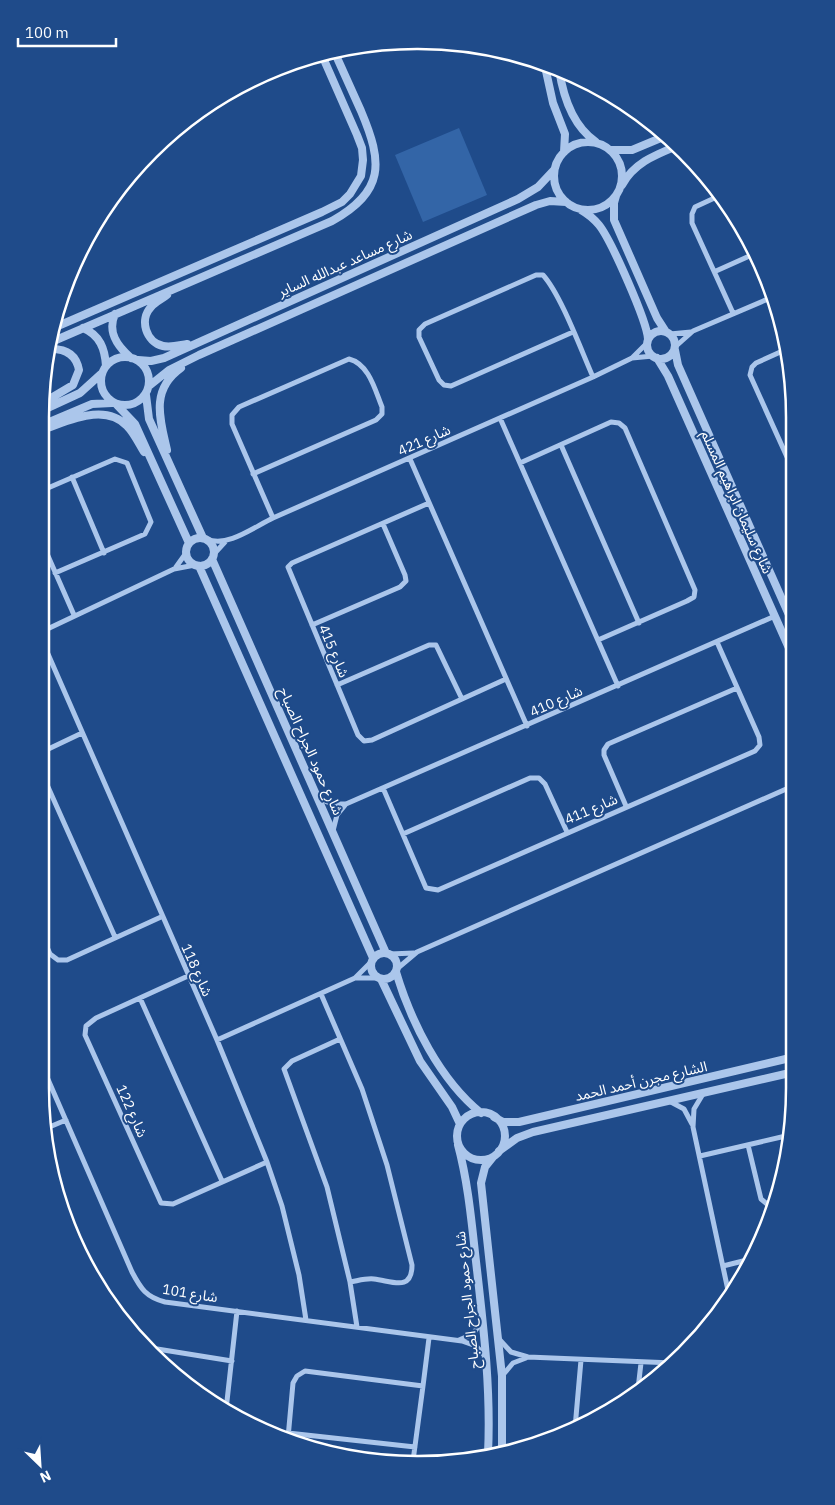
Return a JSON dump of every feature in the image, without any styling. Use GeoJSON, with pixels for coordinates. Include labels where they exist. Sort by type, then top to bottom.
{"type":"FeatureCollection","features":[{"type":"Feature","properties":{"kind":"street"},"geometry":{"type":"LineString","coordinates":[[57,339],[178,286],[332,222],[347,213],[364,198],[374,179],[376,162],[373,140],[338,60],[332,66],[326,65]]}},
{"type":"Feature","properties":{"kind":"street"},"geometry":{"type":"LineString","coordinates":[[60,325],[342,202],[350,194],[361,176],[363,160],[360,144],[324,61]]}},
{"type":"Feature","properties":{"kind":"street"},"geometry":{"type":"LineString","coordinates":[[546,72],[553,104],[565,134],[564,152],[554,170],[554,182],[558,193],[566,202],[594,218],[600,226],[645,323],[648,348],[655,357],[668,357],[693,331],[767,299]]}},
{"type":"Feature","properties":{"kind":"street"},"geometry":{"type":"LineString","coordinates":[[562,78],[575,118],[582,130],[610,150],[621,168],[622,179],[614,203],[614,220],[657,318],[674,338],[675,348]]}},
{"type":"Feature","properties":{"kind":"street"},"geometry":{"type":"LineString","coordinates":[[360,144],[366,138],[373,140]]}},
{"type":"Feature","properties":{"kind":"street"},"geometry":{"type":"LineString","coordinates":[[610,150],[632,150],[659,139]]}},
{"type":"Feature","properties":{"kind":"street"},"geometry":{"type":"LineString","coordinates":[[564,152],[580,143],[598,143]]}},
{"type":"Feature","properties":{"kind":"street"},"geometry":{"type":"LineString","coordinates":[[577,208],[599,208],[609,203],[630,174],[644,161],[670,149]]}},
{"type":"Feature","properties":{"kind":"street","name":"شارع مساعد عبدالله الساير"},"geometry":{"type":"LineString","coordinates":[[134,359],[158,360],[518,199],[538,187],[554,170]]}},
{"type":"Feature","properties":{"kind":"street"},"geometry":{"type":"LineString","coordinates":[[714,199],[695,207],[692,214],[692,223],[716,271],[733,313]]}},
{"type":"Feature","properties":{"kind":"street","name":"شارع مساعد عبدالله الساير"},"geometry":{"type":"LineString","coordinates":[[149,386],[169,370],[536,205],[550,201],[566,202]]}},
{"type":"Feature","properties":{"kind":"street"},"geometry":{"type":"LineString","coordinates":[[716,271],[749,256]]}},
{"type":"Feature","properties":{"kind":"street"},"geometry":{"type":"LineString","coordinates":[[619,265],[623,257],[631,259]]}},
{"type":"Feature","properties":{"kind":"street"},"geometry":{"type":"LineString","coordinates":[[211,260],[218,262],[216,270]]}},
{"type":"Feature","properties":{"kind":"street"},"geometry":{"type":"LineString","coordinates":[[573,332],[451,386],[444,386],[439,380],[419,337],[419,330],[425,324],[536,275],[542,275],[549,282],[573,332],[593,377]]}},
{"type":"Feature","properties":{"kind":"street"},"geometry":{"type":"LineString","coordinates":[[178,286],[151,307],[146,316],[146,330],[151,339],[164,346],[194,343]]}},
{"type":"Feature","properties":{"kind":"street"},"geometry":{"type":"LineString","coordinates":[[49,628],[174,569],[207,564],[213,556],[214,548],[205,538],[148,415],[146,395],[149,386],[148,371],[120,347],[112,333],[113,320],[116,314]]}},
{"type":"Feature","properties":{"kind":"street"},"geometry":{"type":"LineString","coordinates":[[83,328],[99,340],[104,352],[104,369],[100,379],[103,393],[132,420],[154,463],[189,543]]}},
{"type":"Feature","properties":{"kind":"street"},"geometry":{"type":"LineString","coordinates":[[648,341],[654,333],[693,331]]}},
{"type":"Feature","properties":{"kind":"street","name":"شارع 421"},"geometry":{"type":"LineString","coordinates":[[213,556],[225,541],[273,518],[632,358],[648,341]]}},
{"type":"Feature","properties":{"kind":"street","name":"شارع سليمان ابراهيم المسلم"},"geometry":{"type":"LineString","coordinates":[[675,348],[678,365],[786,608]]}},
{"type":"Feature","properties":{"kind":"street"},"geometry":{"type":"LineString","coordinates":[[50,399],[73,384],[78,370],[76,360],[72,354],[55,350]]}},
{"type":"Feature","properties":{"kind":"street"},"geometry":{"type":"LineString","coordinates":[[780,352],[756,363],[750,375],[786,455]]}},
{"type":"Feature","properties":{"kind":"street"},"geometry":{"type":"LineString","coordinates":[[171,466],[159,418],[160,397],[170,378],[199,356]]}},
{"type":"Feature","properties":{"kind":"street","name":"شارع 421"},"geometry":{"type":"LineString","coordinates":[[632,358],[655,357]]}},
{"type":"Feature","properties":{"kind":"street","name":"شارع سليمان ابراهيم المسلم"},"geometry":{"type":"LineString","coordinates":[[655,357],[668,376],[786,641]]}},
{"type":"Feature","properties":{"kind":"street"},"geometry":{"type":"LineString","coordinates":[[49,407],[80,393],[117,358],[134,359]]}},
{"type":"Feature","properties":{"kind":"street"},"geometry":{"type":"LineString","coordinates":[[253,474],[376,420],[382,414],[382,407],[365,368],[358,361],[349,359],[239,407],[232,415],[232,424],[253,474],[273,518]]}},
{"type":"Feature","properties":{"kind":"street"},"geometry":{"type":"LineString","coordinates":[[49,424],[92,404],[133,405],[146,395]]}},
{"type":"Feature","properties":{"kind":"street"},"geometry":{"type":"LineString","coordinates":[[49,426],[93,415],[115,418],[127,426],[158,473]]}},
{"type":"Feature","properties":{"kind":"street"},"geometry":{"type":"LineString","coordinates":[[500,418],[618,686]]}},
{"type":"Feature","properties":{"kind":"street"},"geometry":{"type":"LineString","coordinates":[[520,463],[611,422],[619,423],[625,428],[695,590],[694,597],[688,601],[598,640]]}},
{"type":"Feature","properties":{"kind":"street"},"geometry":{"type":"LineString","coordinates":[[561,445],[639,623]]}},
{"type":"Feature","properties":{"kind":"street"},"geometry":{"type":"LineString","coordinates":[[49,488],[115,458],[127,463],[151,522],[150,529],[145,534],[55,573]]}},
{"type":"Feature","properties":{"kind":"street"},"geometry":{"type":"LineString","coordinates":[[154,463],[158,459],[167,458]]}},
{"type":"Feature","properties":{"kind":"street"},"geometry":{"type":"LineString","coordinates":[[410,458],[526,726]]}},
{"type":"Feature","properties":{"kind":"street"},"geometry":{"type":"LineString","coordinates":[[72,478],[104,553]]}},
{"type":"Feature","properties":{"kind":"street"},"geometry":{"type":"LineString","coordinates":[[716,484],[723,483],[728,478]]}},
{"type":"Feature","properties":{"kind":"street"},"geometry":{"type":"LineString","coordinates":[[720,494],[733,488]]}},
{"type":"Feature","properties":{"kind":"street","name":"شارع 415"},"geometry":{"type":"LineString","coordinates":[[429,503],[292,563],[288,567],[336,685],[358,735],[364,740],[372,740],[506,679]]}},
{"type":"Feature","properties":{"kind":"street"},"geometry":{"type":"LineString","coordinates":[[312,625],[400,587],[406,581],[383,524]]}},
{"type":"Feature","properties":{"kind":"street"},"geometry":{"type":"LineString","coordinates":[[174,569],[186,553],[189,543],[195,539],[205,538],[216,543],[225,541]]}},
{"type":"Feature","properties":{"kind":"street"},"geometry":{"type":"LineString","coordinates":[[186,553],[190,562],[197,565]]}},
{"type":"Feature","properties":{"kind":"street","name":"شارع حمود الجراح الصباح"},"geometry":{"type":"LineString","coordinates":[[213,556],[299,756],[388,953]]}},
{"type":"Feature","properties":{"kind":"street"},"geometry":{"type":"LineString","coordinates":[[49,559],[74,615]]}},
{"type":"Feature","properties":{"kind":"street","name":"شارع حمود الجراح الصباح"},"geometry":{"type":"LineString","coordinates":[[197,565],[286,762],[372,960]]}},
{"type":"Feature","properties":{"kind":"street"},"geometry":{"type":"LineString","coordinates":[[222,618],[236,612]]}},
{"type":"Feature","properties":{"kind":"street","name":"شارع 410"},"geometry":{"type":"LineString","coordinates":[[346,804],[775,616]]}},
{"type":"Feature","properties":{"kind":"street","name":"شارع 411"},"geometry":{"type":"LineString","coordinates":[[383,788],[426,888],[438,890],[755,751],[760,745],[759,736],[717,642]]}},
{"type":"Feature","properties":{"kind":"street"},"geometry":{"type":"LineString","coordinates":[[336,685],[428,645],[436,645],[462,699]]}},
{"type":"Feature","properties":{"kind":"street","name":"شارع 118"},"geometry":{"type":"LineString","coordinates":[[49,658],[161,917],[217,1040],[267,1162],[282,1206],[299,1275],[306,1320]]}},
{"type":"Feature","properties":{"kind":"street"},"geometry":{"type":"LineString","coordinates":[[626,806],[604,755],[604,750],[608,744],[737,688]]}},
{"type":"Feature","properties":{"kind":"street"},"geometry":{"type":"LineString","coordinates":[[49,749],[82,733]]}},
{"type":"Feature","properties":{"kind":"street"},"geometry":{"type":"LineString","coordinates":[[286,762],[291,756],[299,756]]}},
{"type":"Feature","properties":{"kind":"street"},"geometry":{"type":"LineString","coordinates":[[403,834],[530,778],[539,778],[544,784],[567,832]]}},
{"type":"Feature","properties":{"kind":"street"},"geometry":{"type":"LineString","coordinates":[[49,789],[115,937]]}},
{"type":"Feature","properties":{"kind":"street"},"geometry":{"type":"LineString","coordinates":[[355,978],[379,979],[393,977],[397,970],[417,952],[786,789]]}},
{"type":"Feature","properties":{"kind":"street"},"geometry":{"type":"LineString","coordinates":[[318,798],[332,804],[346,804]]}},
{"type":"Feature","properties":{"kind":"street"},"geometry":{"type":"LineString","coordinates":[[333,832],[337,815],[346,804]]}},
{"type":"Feature","properties":{"kind":"street"},"geometry":{"type":"LineString","coordinates":[[49,952],[58,960],[67,960],[161,917]]}},
{"type":"Feature","properties":{"kind":"street"},"geometry":{"type":"LineString","coordinates":[[217,1040],[355,978],[379,954],[417,952]]}},
{"type":"Feature","properties":{"kind":"street"},"geometry":{"type":"LineString","coordinates":[[388,953],[395,958],[397,970],[417,1022],[442,1070],[461,1095],[481,1112],[494,1117],[500,1122],[504,1137],[499,1151],[493,1157],[485,1160],[469,1157],[458,1145],[457,1131],[460,1124],[469,1116],[481,1112]]}},
{"type":"Feature","properties":{"kind":"street"},"geometry":{"type":"LineString","coordinates":[[372,960],[372,971],[379,979],[425,1069],[452,1107],[460,1124]]}},
{"type":"Feature","properties":{"kind":"street","name":"شارع 122"},"geometry":{"type":"LineString","coordinates":[[188,976],[96,1018],[86,1026],[85,1035],[161,1203],[173,1204],[267,1162]]}},
{"type":"Feature","properties":{"kind":"street"},"geometry":{"type":"LineString","coordinates":[[321,994],[362,1089],[387,1165],[412,1265],[412,1276],[407,1282],[400,1283],[371,1279],[350,1282]]}},
{"type":"Feature","properties":{"kind":"street"},"geometry":{"type":"LineString","coordinates":[[140,998],[222,1182]]}},
{"type":"Feature","properties":{"kind":"street"},"geometry":{"type":"LineString","coordinates":[[404,1028],[413,1026],[417,1022]]}},
{"type":"Feature","properties":{"kind":"street"},"geometry":{"type":"LineString","coordinates":[[340,1039],[292,1061],[284,1069],[327,1187],[350,1282],[357,1327]]}},
{"type":"Feature","properties":{"kind":"street","name":"الشارع مجرن أحمد الحمد"},"geometry":{"type":"LineString","coordinates":[[494,1117],[503,1122],[519,1122],[786,1059]]}},
{"type":"Feature","properties":{"kind":"street","name":"الشارع مجرن أحمد الحمد"},"geometry":{"type":"LineString","coordinates":[[499,1151],[517,1138],[533,1132],[786,1074]]}},
{"type":"Feature","properties":{"kind":"street","name":"شارع 101"},"geometry":{"type":"LineString","coordinates":[[49,1081],[142,1292],[150,1298],[165,1302],[429,1338],[456,1340],[476,1346],[486,1357]]}},
{"type":"Feature","properties":{"kind":"street"},"geometry":{"type":"LineString","coordinates":[[704,1093],[694,1109],[694,1127],[727,1287]]}},
{"type":"Feature","properties":{"kind":"street"},"geometry":{"type":"LineString","coordinates":[[669,1101],[684,1109],[694,1127]]}},
{"type":"Feature","properties":{"kind":"street"},"geometry":{"type":"LineString","coordinates":[[51,1126],[66,1120]]}},
{"type":"Feature","properties":{"kind":"street"},"geometry":{"type":"LineString","coordinates":[[700,1156],[783,1138]]}},
{"type":"Feature","properties":{"kind":"street","name":"شارع حمود الجراح الصباح"},"geometry":{"type":"LineString","coordinates":[[458,1145],[468,1186],[483,1320],[490,1417],[488,1449]]}},
{"type":"Feature","properties":{"kind":"street"},"geometry":{"type":"LineString","coordinates":[[748,1145],[761,1199],[768,1204]]}},
{"type":"Feature","properties":{"kind":"street","name":"شارع حمود الجراح الصباح"},"geometry":{"type":"LineString","coordinates":[[493,1157],[485,1167],[481,1183],[502,1376],[502,1446]]}},
{"type":"Feature","properties":{"kind":"street"},"geometry":{"type":"LineString","coordinates":[[723,1266],[742,1262]]}},
{"type":"Feature","properties":{"kind":"street"},"geometry":{"type":"LineString","coordinates":[[227,1403],[237,1311]]}},
{"type":"Feature","properties":{"kind":"street"},"geometry":{"type":"LineString","coordinates":[[456,1340],[473,1334],[483,1320]]}},
{"type":"Feature","properties":{"kind":"street"},"geometry":{"type":"LineString","coordinates":[[414,1456],[429,1338]]}},
{"type":"Feature","properties":{"kind":"street"},"geometry":{"type":"LineString","coordinates":[[499,1339],[511,1352],[528,1357],[663,1363]]}},
{"type":"Feature","properties":{"kind":"street"},"geometry":{"type":"LineString","coordinates":[[158,1349],[232,1361]]}},
{"type":"Feature","properties":{"kind":"street"},"geometry":{"type":"LineString","coordinates":[[502,1376],[513,1363],[528,1357]]}},
{"type":"Feature","properties":{"kind":"street"},"geometry":{"type":"LineString","coordinates":[[576,1420],[581,1360]]}},
{"type":"Feature","properties":{"kind":"street"},"geometry":{"type":"LineString","coordinates":[[639,1382],[640,1363]]}},
{"type":"Feature","properties":{"kind":"street"},"geometry":{"type":"LineString","coordinates":[[288,1433],[293,1384],[297,1376],[305,1371],[423,1386]]}},
{"type":"Feature","properties":{"kind":"street"},"geometry":{"type":"LineString","coordinates":[[296,1436],[415,1447]]}},
{"type":"Feature","properties":{"kind":"shaded area"},"geometry":{"type":"Polygon","coordinates":[[[459,128],[487,195],[423,222],[395,155],[459,128]]]}}]}
